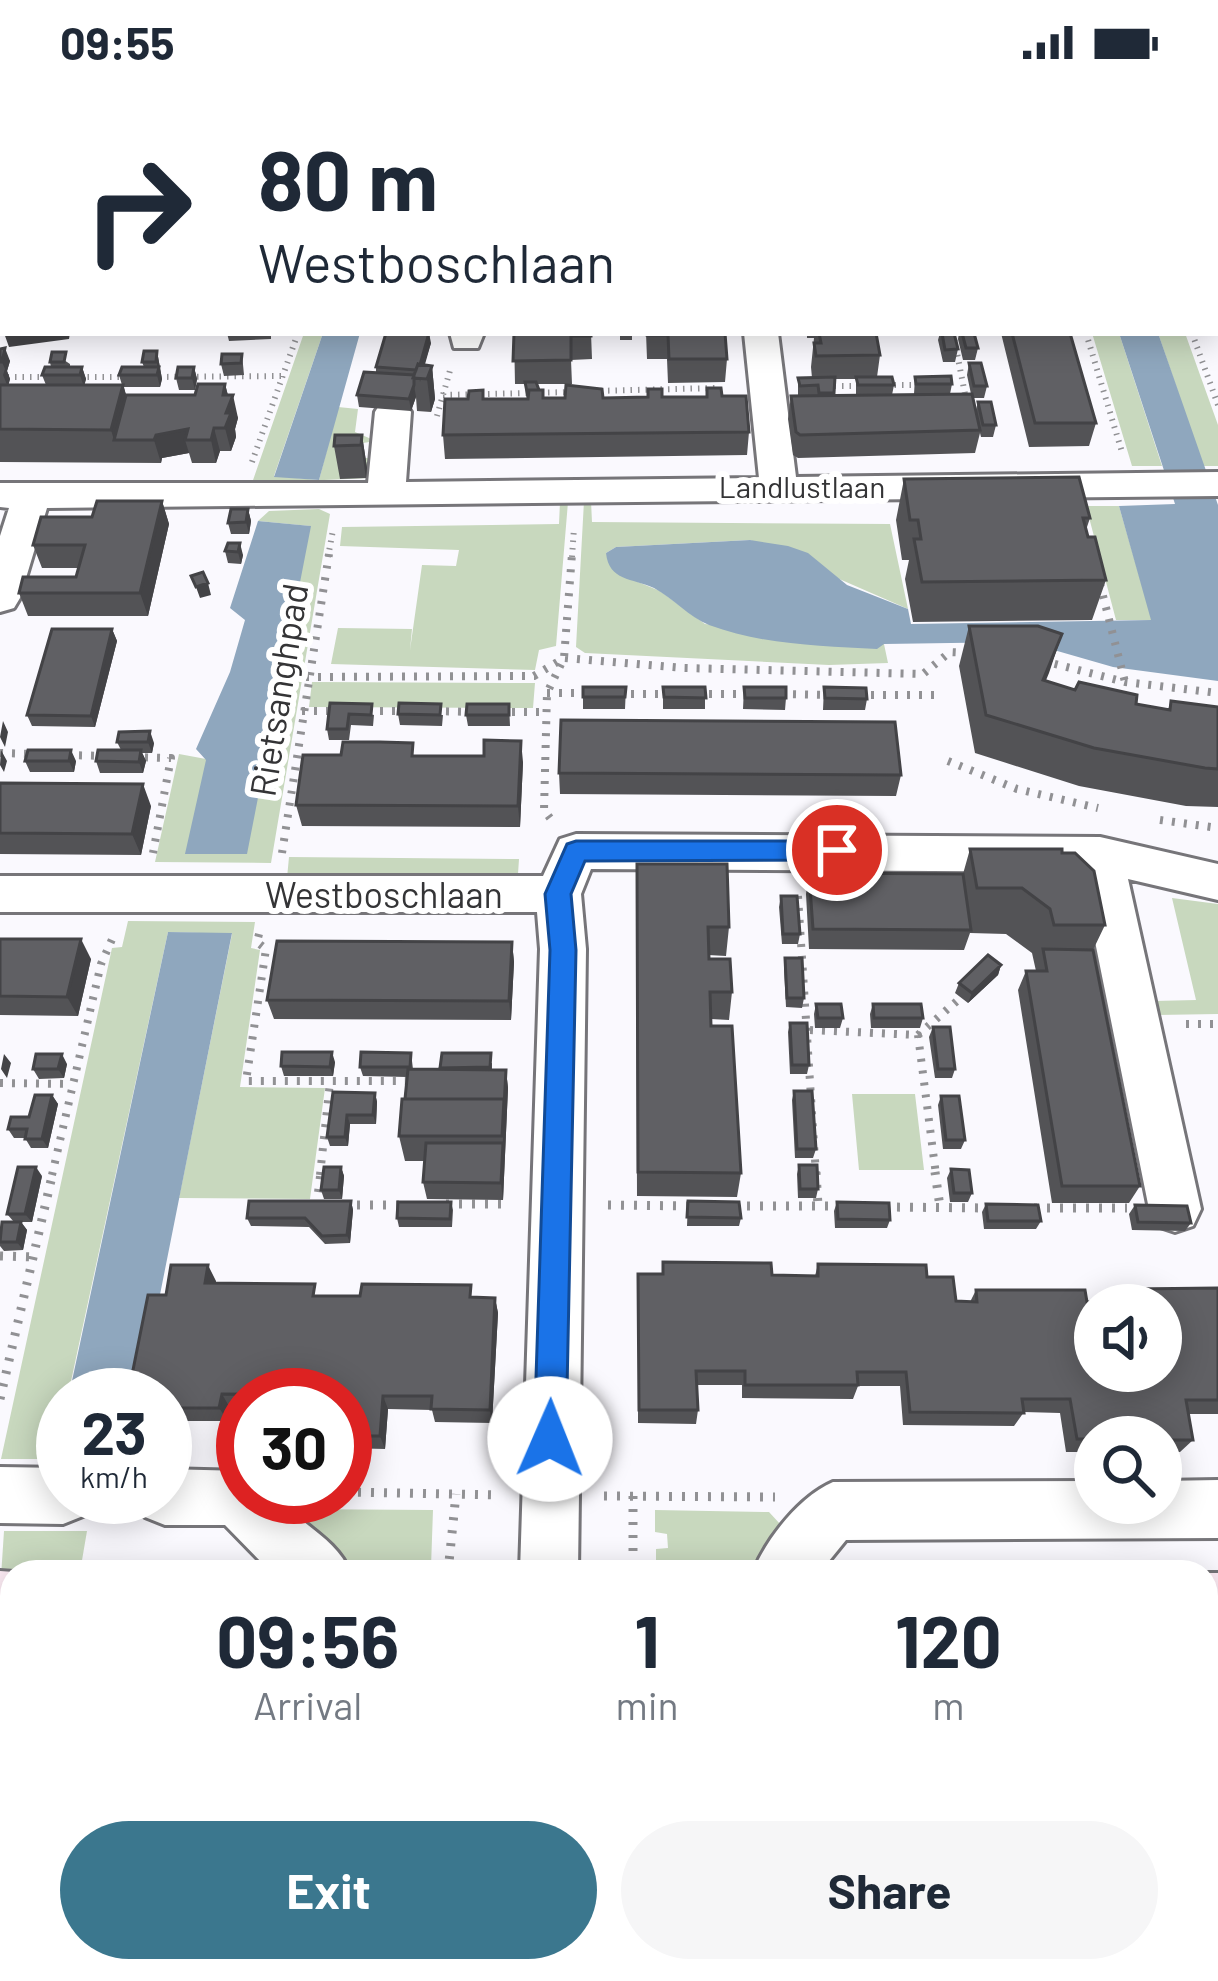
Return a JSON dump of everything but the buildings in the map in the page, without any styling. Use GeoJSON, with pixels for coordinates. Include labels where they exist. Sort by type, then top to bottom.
{"type":"FeatureCollection","features":[{"type":"Feature","properties":{"kind":"street"},"geometry":{"type":"LineString","coordinates":[[761,336],[779,488]]}},
{"type":"Feature","properties":{"kind":"street"},"geometry":{"type":"LineString","coordinates":[[386,494],[393,412]]}},
{"type":"Feature","properties":{"kind":"street","name":"Landlustlaan"},"geometry":{"type":"LineString","coordinates":[[0,598],[16,495],[239,497],[1218,484]]}},
{"type":"Feature","properties":{"kind":"street"},"geometry":{"type":"LineString","coordinates":[[1108,834],[1174,1208]]}},
{"type":"Feature","properties":{"kind":"street","name":"Westboschlaan"},"geometry":{"type":"LineString","coordinates":[[0,894],[275,896],[794,850],[1108,834],[1218,882]]}},
{"type":"Feature","properties":{"kind":"street"},"geometry":{"type":"LineString","coordinates":[[549,1560],[567,873]]}},
{"type":"Feature","properties":{"kind":"street"},"geometry":{"type":"LineString","coordinates":[[0,1496],[36,1496]]}},
{"type":"Feature","properties":{"kind":"street"},"geometry":{"type":"LineString","coordinates":[[192,1496],[238,1497],[277,1541],[303,1560]]}},
{"type":"Feature","properties":{"kind":"street"},"geometry":{"type":"LineString","coordinates":[[792,1560],[833,1510],[1218,1509]]}},
{"type":"Feature","properties":{"kind":"path"},"geometry":{"type":"LineString","coordinates":[[239,497],[297,336]]}},
{"type":"Feature","properties":{"kind":"path"},"geometry":{"type":"LineString","coordinates":[[953,336],[985,488]]}},
{"type":"Feature","properties":{"kind":"path"},"geometry":{"type":"LineString","coordinates":[[1087,336],[1145,485]]}},
{"type":"Feature","properties":{"kind":"path"},"geometry":{"type":"LineString","coordinates":[[1193,336],[1218,406]]}},
{"type":"Feature","properties":{"kind":"path"},"geometry":{"type":"LineString","coordinates":[[393,412],[437,416],[457,342],[466,337]]}},
{"type":"Feature","properties":{"kind":"path"},"geometry":{"type":"LineString","coordinates":[[0,377],[283,376]]}},
{"type":"Feature","properties":{"kind":"path"},"geometry":{"type":"LineString","coordinates":[[443,395],[963,384]]}},
{"type":"Feature","properties":{"kind":"path"},"geometry":{"type":"LineString","coordinates":[[1073,485],[1125,682]]}},
{"type":"Feature","properties":{"kind":"path"},"geometry":{"type":"LineString","coordinates":[[567,873],[544,810],[546,712],[547,693],[564,658],[578,490]]}},
{"type":"Feature","properties":{"kind":"path","name":"Rietsanghpad"},"geometry":{"type":"LineString","coordinates":[[330,1082],[246,1081],[266,949],[257,942],[262,910],[275,896],[306,677],[340,493]]}},
{"type":"Feature","properties":{"kind":"path"},"geometry":{"type":"LineString","coordinates":[[306,677],[534,676],[564,658],[684,668],[923,674],[950,652],[973,653]]}},
{"type":"Feature","properties":{"kind":"path"},"geometry":{"type":"LineString","coordinates":[[1037,659],[1125,682],[1218,693]]}},
{"type":"Feature","properties":{"kind":"path"},"geometry":{"type":"LineString","coordinates":[[775,694],[935,695],[923,674]]}},
{"type":"Feature","properties":{"kind":"path"},"geometry":{"type":"LineString","coordinates":[[547,693],[592,693]]}},
{"type":"Feature","properties":{"kind":"path"},"geometry":{"type":"LineString","coordinates":[[615,694],[752,694]]}},
{"type":"Feature","properties":{"kind":"path"},"geometry":{"type":"LineString","coordinates":[[302,711],[546,712]]}},
{"type":"Feature","properties":{"kind":"path"},"geometry":{"type":"LineString","coordinates":[[0,753],[43,754]]}},
{"type":"Feature","properties":{"kind":"path"},"geometry":{"type":"LineString","coordinates":[[0,1399],[100,964],[133,896],[171,758],[64,754]]}},
{"type":"Feature","properties":{"kind":"path"},"geometry":{"type":"LineString","coordinates":[[948,761],[1108,834]]}},
{"type":"Feature","properties":{"kind":"path"},"geometry":{"type":"LineString","coordinates":[[1157,820],[1218,828]]}},
{"type":"Feature","properties":{"kind":"path"},"geometry":{"type":"LineString","coordinates":[[794,850],[810,1030],[818,1206]]}},
{"type":"Feature","properties":{"kind":"path"},"geometry":{"type":"LineString","coordinates":[[810,1030],[918,1035],[958,1000]]}},
{"type":"Feature","properties":{"kind":"path"},"geometry":{"type":"LineString","coordinates":[[918,1035],[940,1207]]}},
{"type":"Feature","properties":{"kind":"path"},"geometry":{"type":"LineString","coordinates":[[316,1205],[330,1082],[421,1081]]}},
{"type":"Feature","properties":{"kind":"path"},"geometry":{"type":"LineString","coordinates":[[0,1083],[73,1084]]}},
{"type":"Feature","properties":{"kind":"path"},"geometry":{"type":"LineString","coordinates":[[298,1205],[555,1202],[704,1206]]}},
{"type":"Feature","properties":{"kind":"path"},"geometry":{"type":"LineString","coordinates":[[726,1206],[859,1206]]}},
{"type":"Feature","properties":{"kind":"path"},"geometry":{"type":"LineString","coordinates":[[879,1207],[995,1208]]}},
{"type":"Feature","properties":{"kind":"path"},"geometry":{"type":"LineString","coordinates":[[1018,1208],[1174,1208]]}},
{"type":"Feature","properties":{"kind":"path"},"geometry":{"type":"LineString","coordinates":[[0,1256],[35,1257]]}},
{"type":"Feature","properties":{"kind":"path"},"geometry":{"type":"LineString","coordinates":[[372,1492],[806,1497],[833,1510]]}},
{"type":"Feature","properties":{"kind":"path"},"geometry":{"type":"LineString","coordinates":[[449,1560],[457,1494]]}},
{"type":"Feature","properties":{"kind":"path"},"geometry":{"type":"LineString","coordinates":[[633,1496],[633,1560]]}},
{"type":"Feature","properties":{"kind":"green space"},"geometry":{"type":"Polygon","coordinates":[[[303,336],[322,336],[274,476],[319,480],[338,407],[358,409],[355,432],[376,441],[350,445],[348,458],[374,458],[371,478],[252,483],[303,336]]]}},
{"type":"Feature","properties":{"kind":"green space"},"geometry":{"type":"Polygon","coordinates":[[[1093,336],[1120,336],[1162,466],[1132,466],[1093,336]]]}},
{"type":"Feature","properties":{"kind":"green space"},"geometry":{"type":"Polygon","coordinates":[[[1159,336],[1186,336],[1218,425],[1218,466],[1203,466],[1159,336]]]}},
{"type":"Feature","properties":{"kind":"green space"},"geometry":{"type":"Polygon","coordinates":[[[584,501],[591,501],[592,522],[890,524],[908,609],[750,540],[616,547],[606,553],[638,582],[660,591],[705,624],[884,644],[888,663],[829,665],[585,653],[576,647],[584,501]]]}},
{"type":"Feature","properties":{"kind":"green space"},"geometry":{"type":"Polygon","coordinates":[[[560,502],[568,502],[556,646],[539,650],[535,670],[331,664],[338,628],[412,629],[410,650],[422,565],[456,566],[459,550],[340,546],[342,527],[559,524],[560,502]]]}},
{"type":"Feature","properties":{"kind":"green space"},"geometry":{"type":"Polygon","coordinates":[[[1086,506],[1119,506],[1152,620],[1116,620],[1086,506]]]}},
{"type":"Feature","properties":{"kind":"green space"},"geometry":{"type":"Polygon","coordinates":[[[319,509],[330,514],[271,863],[155,862],[179,754],[206,759],[310,526],[258,521],[269,511],[319,509]]]}},
{"type":"Feature","properties":{"kind":"green space"},"geometry":{"type":"Polygon","coordinates":[[[312,682],[535,683],[533,708],[309,707],[312,682]]]}},
{"type":"Feature","properties":{"kind":"green space"},"geometry":{"type":"Polygon","coordinates":[[[289,857],[519,859],[518,874],[501,879],[287,878],[289,857]]]}},
{"type":"Feature","properties":{"kind":"green space"},"geometry":{"type":"Polygon","coordinates":[[[1172,898],[1218,904],[1218,1014],[1157,1015],[1154,1001],[1196,1000],[1172,898]]]}},
{"type":"Feature","properties":{"kind":"green space"},"geometry":{"type":"Polygon","coordinates":[[[128,921],[255,922],[251,948],[260,950],[240,1087],[325,1088],[310,1199],[179,1198],[232,934],[168,932],[74,1368],[36,1368],[36,1459],[1,1459],[112,948],[122,947],[128,921]]]}},
{"type":"Feature","properties":{"kind":"green space"},"geometry":{"type":"Polygon","coordinates":[[[852,1094],[915,1094],[924,1170],[859,1170],[852,1094]]]}},
{"type":"Feature","properties":{"kind":"green space"},"geometry":{"type":"Polygon","coordinates":[[[372,1510],[433,1510],[431,1560],[330,1560],[299,1524],[372,1524],[372,1510]]]}},
{"type":"Feature","properties":{"kind":"green space"},"geometry":{"type":"Polygon","coordinates":[[[655,1510],[769,1512],[793,1538],[765,1560],[656,1560],[656,1549],[668,1548],[667,1534],[655,1532],[655,1510]]]}},
{"type":"Feature","properties":{"kind":"green space"},"geometry":{"type":"Polygon","coordinates":[[[4,1531],[87,1531],[82,1560],[2,1560],[4,1531]]]}},
{"type":"Feature","properties":{"kind":"water"},"geometry":{"type":"Polygon","coordinates":[[[322,336],[359,336],[319,480],[274,477],[322,336]]]}},
{"type":"Feature","properties":{"kind":"water"},"geometry":{"type":"Polygon","coordinates":[[[1120,336],[1159,336],[1218,505],[1218,681],[1113,667],[1026,642],[884,644],[877,649],[750,637],[702,622],[654,588],[617,574],[606,553],[616,547],[750,540],[788,546],[808,553],[847,585],[908,609],[911,624],[1151,620],[1119,506],[1175,504],[1120,336]]]}},
{"type":"Feature","properties":{"kind":"water"},"geometry":{"type":"Polygon","coordinates":[[[258,521],[311,526],[247,854],[185,854],[206,760],[196,749],[230,672],[245,620],[230,608],[258,521]]]}},
{"type":"Feature","properties":{"kind":"water"},"geometry":{"type":"Polygon","coordinates":[[[168,932],[232,933],[145,1368],[75,1368],[168,932]]]}},
{"type":"Feature","properties":{"kind":"route"},"geometry":{"type":"LineString","coordinates":[[550,1439],[563,950],[558,894],[576,851],[837,850]]}}]}
